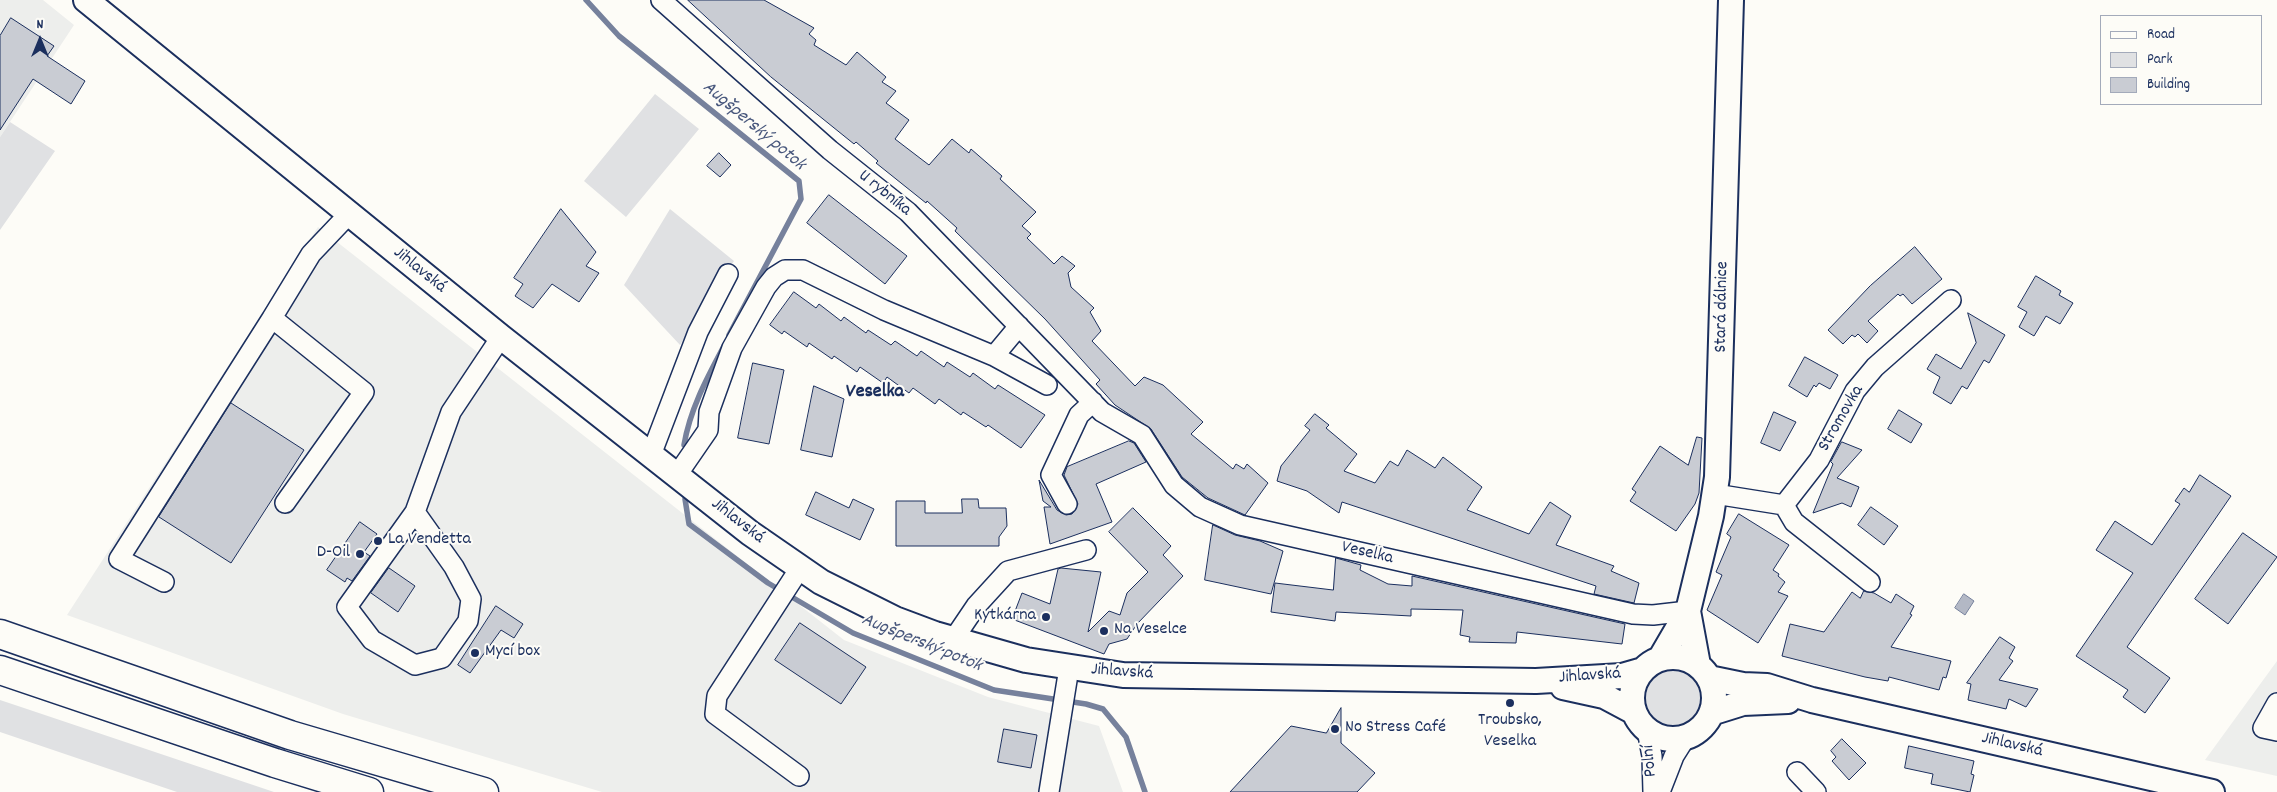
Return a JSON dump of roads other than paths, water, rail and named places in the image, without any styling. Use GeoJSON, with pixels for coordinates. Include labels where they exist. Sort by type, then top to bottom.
{"type":"FeatureCollection","features":[{"type":"Feature","properties":{"kind":"highway"},"geometry":{"type":"LineString","coordinates":[[0,634],[290,735],[484,792]]}},
{"type":"Feature","properties":{"kind":"highway"},"geometry":{"type":"LineString","coordinates":[[0,670],[275,763],[369,792]]}},
{"type":"Feature","properties":{"kind":"main road","name":"Jihlavská"},"geometry":{"type":"LineString","coordinates":[[86,0],[501,337],[750,533],[790,584],[863,605],[953,640],[1026,660],[1067,679],[1123,675],[1536,681],[1622,676],[1673,657],[1686,659],[1703,672],[1743,685],[1767,686],[1812,700],[2212,792]]}},
{"type":"Feature","properties":{"kind":"main road","name":"Stará dálnice"},"geometry":{"type":"LineString","coordinates":[[1651,665],[1688,611],[1715,494],[1719,459],[1731,0]]}},
{"type":"Feature","properties":{"kind":"main road","name":"Stará dálnice"},"geometry":{"type":"LineString","coordinates":[[1688,611],[1703,672]]}},
{"type":"Feature","properties":{"kind":"main road","name":"Jihlavská"},"geometry":{"type":"LineString","coordinates":[[1641,721],[1633,690],[1651,665]]}},
{"type":"Feature","properties":{"kind":"main road"},"geometry":{"type":"LineString","coordinates":[[1703,672],[1714,689],[1712,713]]}},
{"type":"Feature","properties":{"kind":"main road","name":"Jihlavská"},"geometry":{"type":"LineString","coordinates":[[1536,681],[1604,696],[1641,721],[1659,736],[1673,739],[1686,737],[1706,724],[1712,713],[1743,703],[1812,700]]}},
{"type":"Feature","properties":{"kind":"street","name":"U rybníka"},"geometry":{"type":"LineString","coordinates":[[661,0],[830,150],[908,212],[1093,402]]}},
{"type":"Feature","properties":{"kind":"street"},"geometry":{"type":"LineString","coordinates":[[164,582],[119,559],[311,254],[349,214]]}},
{"type":"Feature","properties":{"kind":"street"},"geometry":{"type":"LineString","coordinates":[[677,475],[708,430],[709,412],[732,348],[766,287],[774,277],[785,270],[803,270],[884,310],[994,356],[1047,385]]}},
{"type":"Feature","properties":{"kind":"street"},"geometry":{"type":"LineString","coordinates":[[651,455],[698,332],[728,274]]}},
{"type":"Feature","properties":{"kind":"street","name":"Stromovka"},"geometry":{"type":"LineString","coordinates":[[1784,505],[1819,460],[1855,391],[1875,367],[1951,300]]}},
{"type":"Feature","properties":{"kind":"street"},"geometry":{"type":"LineString","coordinates":[[272,318],[364,392],[285,503]]}},
{"type":"Feature","properties":{"kind":"street"},"geometry":{"type":"LineString","coordinates":[[994,356],[1019,326]]}},
{"type":"Feature","properties":{"kind":"street"},"geometry":{"type":"LineString","coordinates":[[415,512],[454,567],[471,599],[468,621],[442,658],[415,665],[372,640],[347,607],[415,512],[451,412],[501,337]]}},
{"type":"Feature","properties":{"kind":"street"},"geometry":{"type":"LineString","coordinates":[[1067,504],[1051,475],[1079,415],[1093,402]]}},
{"type":"Feature","properties":{"kind":"street","name":"Veselka"},"geometry":{"type":"LineString","coordinates":[[1093,402],[1107,416],[1142,435],[1174,485],[1200,507],[1240,525],[1634,614],[1652,615],[1688,611]]}},
{"type":"Feature","properties":{"kind":"street"},"geometry":{"type":"LineString","coordinates":[[1715,494],[1784,505],[1794,522],[1870,582]]}},
{"type":"Feature","properties":{"kind":"street"},"geometry":{"type":"LineString","coordinates":[[953,640],[976,606],[1008,571],[1086,550]]}},
{"type":"Feature","properties":{"kind":"street"},"geometry":{"type":"LineString","coordinates":[[790,584],[717,696],[715,714],[799,776]]}},
{"type":"Feature","properties":{"kind":"street"},"geometry":{"type":"LineString","coordinates":[[1049,792],[1067,679]]}},
{"type":"Feature","properties":{"kind":"street"},"geometry":{"type":"LineString","coordinates":[[2277,703],[2263,728],[2277,732]]}},
{"type":"Feature","properties":{"kind":"street","name":"Polní"},"geometry":{"type":"LineString","coordinates":[[1641,721],[1652,756],[1653,792]]}},
{"type":"Feature","properties":{"kind":"street","name":"Polní"},"geometry":{"type":"LineString","coordinates":[[1660,792],[1674,756],[1686,737]]}},
{"type":"Feature","properties":{"kind":"street"},"geometry":{"type":"LineString","coordinates":[[1797,772],[1816,792]]}},
{"type":"Feature","properties":{"kind":"waterway","name":"Augšperský potok"},"geometry":{"type":"LineString","coordinates":[[586,0],[619,36],[799,181],[801,199],[729,335]]}},
{"type":"Feature","properties":{"kind":"waterway","name":"Augšperský potok"},"geometry":{"type":"LineString","coordinates":[[684,445],[695,406],[724,346]]}},
{"type":"Feature","properties":{"kind":"waterway","name":"Augšperský potok"},"geometry":{"type":"LineString","coordinates":[[685,499],[689,524],[768,583],[853,633],[994,690],[1086,704],[1103,709],[1126,737],[1145,792]]}},
{"type":"Feature","properties":{"kind":"place","name":"La Vendetta"},"geometry":{"type":"Point","coordinates":[378,541]}},
{"type":"Feature","properties":{"kind":"place","name":"D-Oil"},"geometry":{"type":"Point","coordinates":[360,554]}},
{"type":"Feature","properties":{"kind":"place","name":"Kytkárna"},"geometry":{"type":"Point","coordinates":[1046,617]}},
{"type":"Feature","properties":{"kind":"place","name":"Na Veselce"},"geometry":{"type":"Point","coordinates":[1104,631]}},
{"type":"Feature","properties":{"kind":"place","name":"Mycí box"},"geometry":{"type":"Point","coordinates":[475,653]}},
{"type":"Feature","properties":{"kind":"place","name":"Troubsko, Veselka"},"geometry":{"type":"Point","coordinates":[1510,703]}},
{"type":"Feature","properties":{"kind":"place","name":"No Stress Café"},"geometry":{"type":"Point","coordinates":[1335,729]}},
{"type":"Feature","properties":{"kind":"district","name":"Veselka"},"geometry":{"type":"Point","coordinates":[875,393]}}]}
